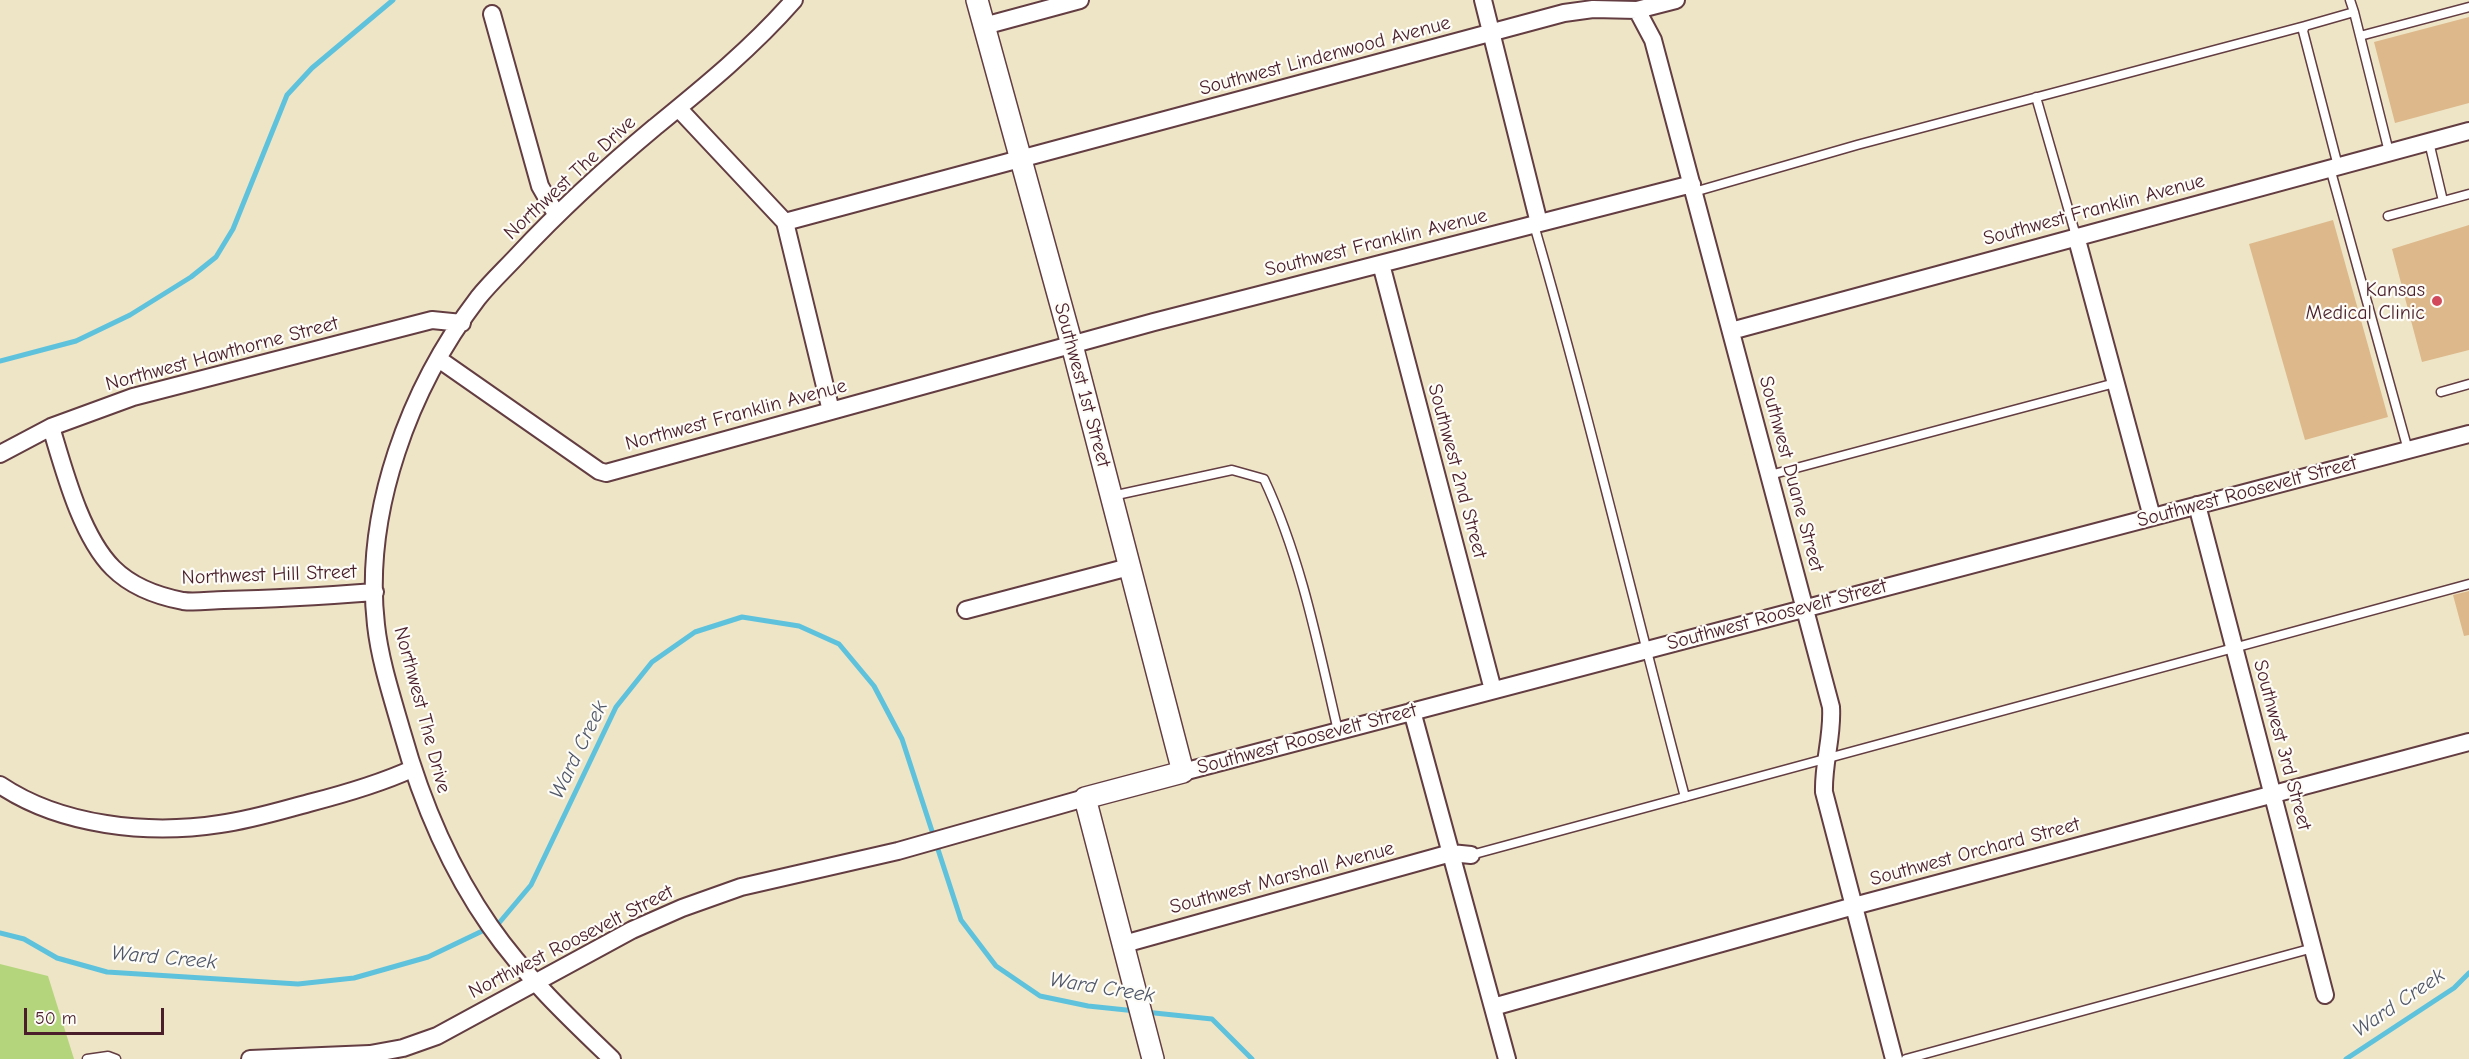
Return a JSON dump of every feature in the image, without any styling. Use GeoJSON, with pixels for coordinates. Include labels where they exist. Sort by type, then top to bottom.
{"type":"FeatureCollection","features":[{"type":"Feature","properties":{"kind":"street","name":"Northwest The Drive"},"geometry":{"type":"LineString","coordinates":[[612,1059],[536,981],[490,926],[467,888],[435,826],[412,769],[389,687],[376,625],[378,533],[388,473],[440,360],[479,297],[556,214],[739,56],[794,0]]}},
{"type":"Feature","properties":{"kind":"street","name":"Southwest 1st Street"},"geometry":{"type":"LineString","coordinates":[[977,0],[1072,345],[1183,772]]}},
{"type":"Feature","properties":{"kind":"street"},"geometry":{"type":"LineString","coordinates":[[984,26],[1080,0]]}},
{"type":"Feature","properties":{"kind":"street"},"geometry":{"type":"LineString","coordinates":[[1483,0],[1536,224]]}},
{"type":"Feature","properties":{"kind":"street","name":"Southwest Lindenwood Avenue"},"geometry":{"type":"LineString","coordinates":[[785,222],[1492,34],[1563,13],[1593,9],[1637,10],[1677,0]]}},
{"type":"Feature","properties":{"kind":"street","name":"Southwest Duane Street"},"geometry":{"type":"LineString","coordinates":[[1637,10],[1653,40],[1831,707],[1824,792],[1894,1059]]}},
{"type":"Feature","properties":{"kind":"street"},"geometry":{"type":"LineString","coordinates":[[492,14],[540,186],[556,214]]}},
{"type":"Feature","properties":{"kind":"street"},"geometry":{"type":"LineString","coordinates":[[679,109],[785,222],[831,411]]}},
{"type":"Feature","properties":{"kind":"street","name":"Southwest Franklin Avenue"},"geometry":{"type":"LineString","coordinates":[[1731,331],[2469,131]]}},
{"type":"Feature","properties":{"kind":"street","name":"Southwest Franklin Avenue"},"geometry":{"type":"LineString","coordinates":[[1072,345],[1536,224],[1693,188]]}},
{"type":"Feature","properties":{"kind":"street"},"geometry":{"type":"LineString","coordinates":[[2076,236],[2152,517]]}},
{"type":"Feature","properties":{"kind":"street","name":"Southwest 2nd Street"},"geometry":{"type":"LineString","coordinates":[[1381,264],[1493,690]]}},
{"type":"Feature","properties":{"kind":"street","name":"Northwest Hawthorne Street"},"geometry":{"type":"LineString","coordinates":[[0,454],[51,426],[133,397],[415,324],[442,320],[462,323]]}},
{"type":"Feature","properties":{"kind":"street","name":"Northwest Franklin Avenue"},"geometry":{"type":"LineString","coordinates":[[440,360],[598,471],[606,472],[1072,345]]}},
{"type":"Feature","properties":{"kind":"street","name":"Northwest Hill Street"},"geometry":{"type":"LineString","coordinates":[[51,426],[67,477],[97,546],[112,567],[130,582],[150,592],[185,601],[293,598],[375,592]]}},
{"type":"Feature","properties":{"kind":"street","name":"Southwest Roosevelt Street"},"geometry":{"type":"LineString","coordinates":[[1085,798],[2469,434]]}},
{"type":"Feature","properties":{"kind":"street","name":"Southwest 3rd Street"},"geometry":{"type":"LineString","coordinates":[[2197,505],[2325,995]]}},
{"type":"Feature","properties":{"kind":"street"},"geometry":{"type":"LineString","coordinates":[[966,610],[1129,567]]}},
{"type":"Feature","properties":{"kind":"street"},"geometry":{"type":"LineString","coordinates":[[1412,711],[1507,1059]]}},
{"type":"Feature","properties":{"kind":"street","name":"Southwest Orchard Street"},"geometry":{"type":"LineString","coordinates":[[1493,1007],[1854,906],[2469,742]]}},
{"type":"Feature","properties":{"kind":"street"},"geometry":{"type":"LineString","coordinates":[[0,784],[30,801],[79,819],[149,827],[197,826],[258,817],[336,796],[412,769]]}},
{"type":"Feature","properties":{"kind":"street"},"geometry":{"type":"LineString","coordinates":[[1085,798],[1153,1058]]}},
{"type":"Feature","properties":{"kind":"street","name":"Northwest Roosevelt Street"},"geometry":{"type":"LineString","coordinates":[[250,1059],[329,1058],[403,1048],[437,1036],[632,930],[682,908],[741,887],[898,851],[1085,798]]}},
{"type":"Feature","properties":{"kind":"street"},"geometry":{"type":"LineString","coordinates":[[1451,853],[1472,855]]}},
{"type":"Feature","properties":{"kind":"street","name":"Southwest Marshall Avenue"},"geometry":{"type":"LineString","coordinates":[[1124,944],[1451,853]]}},
{"type":"Feature","properties":{"kind":"lane"},"geometry":{"type":"LineString","coordinates":[[2350,0],[2389,153]]}},
{"type":"Feature","properties":{"kind":"lane"},"geometry":{"type":"LineString","coordinates":[[2360,36],[2469,7]]}},
{"type":"Feature","properties":{"kind":"lane"},"geometry":{"type":"LineString","coordinates":[[1693,188],[2304,28],[2354,12]]}},
{"type":"Feature","properties":{"kind":"lane"},"geometry":{"type":"LineString","coordinates":[[2304,28],[2334,167],[2408,450]]}},
{"type":"Feature","properties":{"kind":"lane"},"geometry":{"type":"LineString","coordinates":[[2036,97],[2076,236]]}},
{"type":"Feature","properties":{"kind":"lane"},"geometry":{"type":"LineString","coordinates":[[2429,142],[2443,201]]}},
{"type":"Feature","properties":{"kind":"lane"},"geometry":{"type":"LineString","coordinates":[[2388,216],[2469,194]]}},
{"type":"Feature","properties":{"kind":"lane"},"geometry":{"type":"LineString","coordinates":[[1536,224],[1605,481],[1685,797]]}},
{"type":"Feature","properties":{"kind":"lane"},"geometry":{"type":"LineString","coordinates":[[1770,475],[2115,383]]}},
{"type":"Feature","properties":{"kind":"lane"},"geometry":{"type":"LineString","coordinates":[[2441,392],[2469,384]]}},
{"type":"Feature","properties":{"kind":"lane"},"geometry":{"type":"LineString","coordinates":[[1110,496],[1232,470],[1264,479],[1285,524],[1316,633],[1338,731]]}},
{"type":"Feature","properties":{"kind":"lane"},"geometry":{"type":"LineString","coordinates":[[1472,855],[2469,584]]}},
{"type":"Feature","properties":{"kind":"lane"},"geometry":{"type":"LineString","coordinates":[[1906,1059],[2313,948]]}},
{"type":"Feature","properties":{"kind":"lane"},"geometry":{"type":"LineString","coordinates":[[87,1059],[108,1056],[116,1059]]}},
{"type":"Feature","properties":{"kind":"green space"},"geometry":{"type":"Polygon","coordinates":[[[0,964],[48,976],[74,1059],[0,1059],[0,964]]]}},
{"type":"Feature","properties":{"kind":"building"},"geometry":{"type":"Polygon","coordinates":[[[2469,17],[2469,103],[2395,123],[2374,42],[2469,17]]]}},
{"type":"Feature","properties":{"kind":"building"},"geometry":{"type":"Polygon","coordinates":[[[2333,220],[2388,417],[2305,440],[2249,244],[2333,220]]]}},
{"type":"Feature","properties":{"kind":"building","name":"Kansas Medical Clinic"},"geometry":{"type":"Polygon","coordinates":[[[2469,225],[2469,350],[2422,362],[2392,249],[2469,225]]]}},
{"type":"Feature","properties":{"kind":"building"},"geometry":{"type":"Polygon","coordinates":[[[2469,591],[2469,635],[2464,636],[2453,595],[2469,591]]]}},
{"type":"Feature","properties":{"kind":"waterway"},"geometry":{"type":"LineString","coordinates":[[0,361],[76,341],[130,315],[191,277],[216,257],[233,229],[287,95],[312,68],[393,0]]}},
{"type":"Feature","properties":{"kind":"waterway","name":"Ward Creek"},"geometry":{"type":"LineString","coordinates":[[0,933],[24,939],[57,958],[107,972],[298,984],[354,978],[428,957],[499,923],[531,885],[616,707],[652,662],[695,632],[742,617],[799,626],[839,644],[874,686],[902,739],[961,920],[996,966],[1040,996],[1088,1006],[1136,1011]]}},
{"type":"Feature","properties":{"kind":"waterway","name":"Ward Creek"},"geometry":{"type":"LineString","coordinates":[[2346,1059],[2454,988],[2469,973]]}},
{"type":"Feature","properties":{"kind":"waterway","name":"Ward Creek"},"geometry":{"type":"LineString","coordinates":[[1145,1012],[1212,1019],[1252,1059]]}},
{"type":"Feature","properties":{"kind":"place","name":"Kansas Medical Clinic"},"geometry":{"type":"Point","coordinates":[2437,301]}}]}
